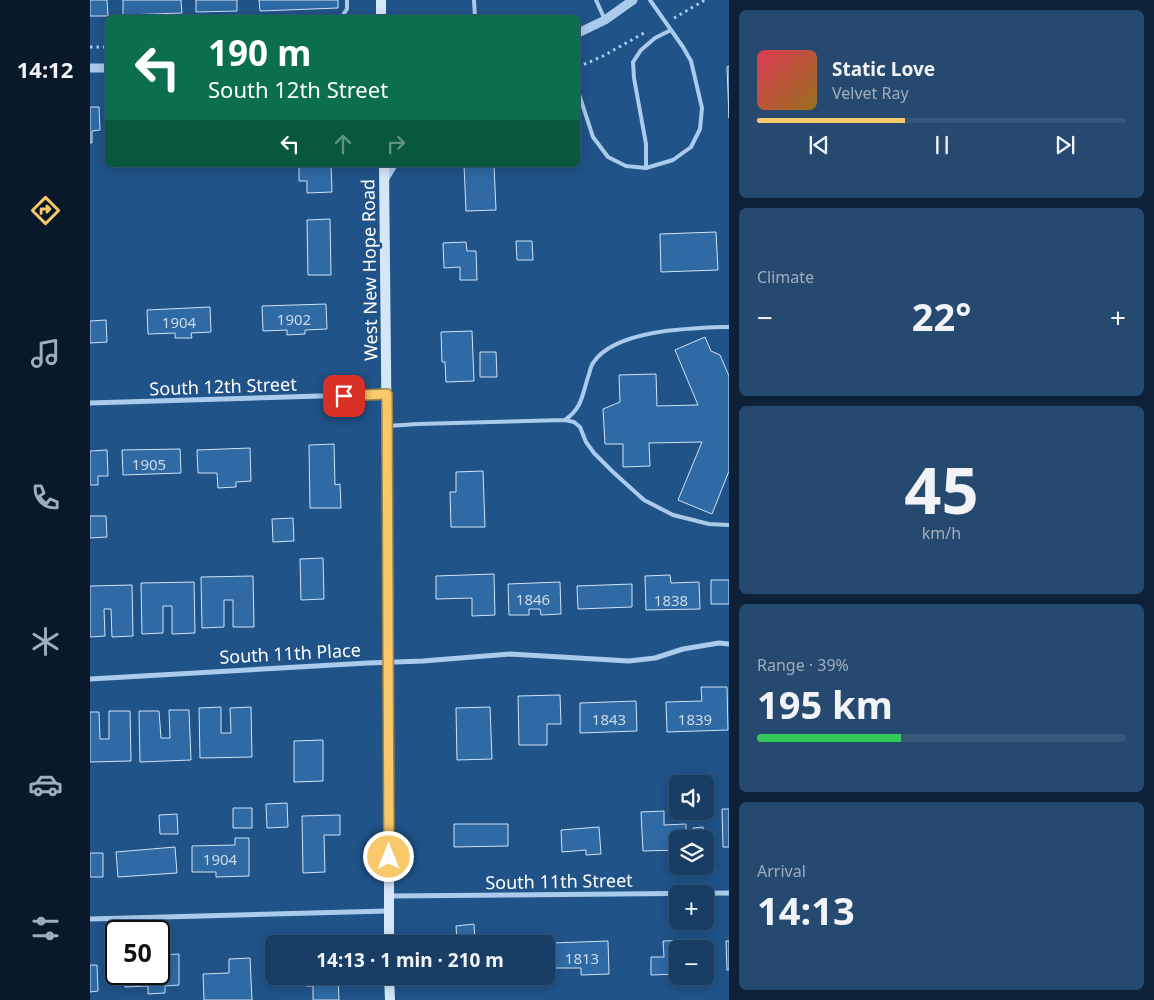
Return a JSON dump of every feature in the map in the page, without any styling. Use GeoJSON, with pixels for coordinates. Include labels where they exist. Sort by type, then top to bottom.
{"type":"FeatureCollection","features":[{"type":"Feature","properties":{"kind":"main road"},"geometry":{"type":"LineString","coordinates":[[381,0],[381,15]]}},
{"type":"Feature","properties":{"kind":"main road","name":"West New Hope Road"},"geometry":{"type":"LineString","coordinates":[[384,167],[387,394],[389,935]]}},
{"type":"Feature","properties":{"kind":"main road"},"geometry":{"type":"LineString","coordinates":[[389,985],[390,1000]]}},
{"type":"Feature","properties":{"kind":"street"},"geometry":{"type":"LineString","coordinates":[[580,31],[605,20],[633,0]]}},
{"type":"Feature","properties":{"kind":"street"},"geometry":{"type":"LineString","coordinates":[[90,68],[105,68]]}},
{"type":"Feature","properties":{"kind":"street"},"geometry":{"type":"LineString","coordinates":[[384,180],[392,167]]}},
{"type":"Feature","properties":{"kind":"street","name":"South 12th Street"},"geometry":{"type":"LineString","coordinates":[[90,403],[387,394]]}},
{"type":"Feature","properties":{"kind":"street","name":"South 11th Place"},"geometry":{"type":"LineString","coordinates":[[90,679],[423,661],[510,654],[628,662],[655,658],[683,649],[729,644]]}},
{"type":"Feature","properties":{"kind":"street","name":"South 11th Street"},"geometry":{"type":"LineString","coordinates":[[389,896],[729,893]]}},
{"type":"Feature","properties":{"kind":"street"},"geometry":{"type":"LineString","coordinates":[[90,918],[388,911]]}},
{"type":"Feature","properties":{"kind":"lane"},"geometry":{"type":"LineString","coordinates":[[344,15],[347,9],[347,0]]}},
{"type":"Feature","properties":{"kind":"lane"},"geometry":{"type":"LineString","coordinates":[[474,0],[475,15]]}},
{"type":"Feature","properties":{"kind":"lane"},"geometry":{"type":"LineString","coordinates":[[596,0],[605,20]]}},
{"type":"Feature","properties":{"kind":"lane"},"geometry":{"type":"LineString","coordinates":[[580,97],[593,137],[608,157],[626,166],[646,168],[672,160],[691,147],[700,129],[702,108],[691,61],[650,0]]}},
{"type":"Feature","properties":{"kind":"lane"},"geometry":{"type":"LineString","coordinates":[[646,168],[646,144],[634,78],[634,62],[641,50],[655,38],[671,30]]}},
{"type":"Feature","properties":{"kind":"lane"},"geometry":{"type":"LineString","coordinates":[[565,420],[579,407],[592,364],[601,354],[618,343],[637,337],[685,328],[729,327]]}},
{"type":"Feature","properties":{"kind":"lane"},"geometry":{"type":"LineString","coordinates":[[387,426],[565,420],[574,422],[580,427],[586,442],[594,453],[644,500],[673,514],[709,524],[729,525]]}},
{"type":"Feature","properties":{"kind":"path"},"geometry":{"type":"LineString","coordinates":[[674,17],[705,0]]}},
{"type":"Feature","properties":{"kind":"path"},"geometry":{"type":"LineString","coordinates":[[580,66],[647,32]]}},
{"type":"Feature","properties":{"kind":"path"},"geometry":{"type":"LineString","coordinates":[[90,47],[105,47]]}},
{"type":"Feature","properties":{"kind":"building"},"geometry":{"type":"Polygon","coordinates":[[[90,0],[107,0],[108,15],[90,16],[90,0]]]}},
{"type":"Feature","properties":{"kind":"building"},"geometry":{"type":"Polygon","coordinates":[[[123,0],[181,0],[182,13],[123,15],[123,0]]]}},
{"type":"Feature","properties":{"kind":"building"},"geometry":{"type":"Polygon","coordinates":[[[196,0],[237,0],[237,11],[196,12],[196,0]]]}},
{"type":"Feature","properties":{"kind":"building"},"geometry":{"type":"Polygon","coordinates":[[[259,0],[338,0],[338,8],[260,11],[259,0]]]}},
{"type":"Feature","properties":{"kind":"building"},"geometry":{"type":"Polygon","coordinates":[[[729,66],[729,118],[727,67],[729,66]]]}},
{"type":"Feature","properties":{"kind":"building"},"geometry":{"type":"Polygon","coordinates":[[[90,107],[99,107],[100,130],[92,131],[92,143],[90,143],[90,107]]]}},
{"type":"Feature","properties":{"kind":"building"},"geometry":{"type":"Polygon","coordinates":[[[299,167],[331,167],[332,192],[307,193],[307,181],[299,181],[299,167]]]}},
{"type":"Feature","properties":{"kind":"building"},"geometry":{"type":"Polygon","coordinates":[[[464,167],[494,167],[496,210],[466,211],[464,167]]]}},
{"type":"Feature","properties":{"kind":"building"},"geometry":{"type":"Polygon","coordinates":[[[330,219],[331,275],[308,275],[307,220],[330,219]]]}},
{"type":"Feature","properties":{"kind":"building"},"geometry":{"type":"Polygon","coordinates":[[[716,232],[718,270],[661,272],[660,234],[716,232]]]}},
{"type":"Feature","properties":{"kind":"building"},"geometry":{"type":"Polygon","coordinates":[[[516,241],[532,241],[533,260],[517,260],[516,241]]]}},
{"type":"Feature","properties":{"kind":"building"},"geometry":{"type":"Polygon","coordinates":[[[466,242],[467,251],[476,251],[477,280],[460,280],[460,267],[444,268],[443,243],[466,242]]]}},
{"type":"Feature","properties":{"kind":"building"},"geometry":{"type":"Polygon","coordinates":[[[326,304],[327,329],[305,330],[305,334],[287,335],[287,330],[263,331],[262,306],[326,304]]]}},
{"type":"Feature","properties":{"kind":"building"},"geometry":{"type":"Polygon","coordinates":[[[210,307],[211,332],[191,333],[192,338],[175,338],[175,333],[148,334],[147,310],[210,307]]]}},
{"type":"Feature","properties":{"kind":"building"},"geometry":{"type":"Polygon","coordinates":[[[106,320],[107,342],[90,343],[90,321],[106,320]]]}},
{"type":"Feature","properties":{"kind":"building"},"geometry":{"type":"Polygon","coordinates":[[[472,331],[474,381],[446,382],[445,362],[442,362],[441,332],[472,331]]]}},
{"type":"Feature","properties":{"kind":"building"},"geometry":{"type":"Polygon","coordinates":[[[705,337],[711,351],[720,355],[729,376],[729,471],[712,514],[678,500],[702,442],[649,443],[650,466],[623,467],[623,444],[605,444],[603,409],[620,402],[619,375],[656,374],[657,406],[698,405],[675,350],[705,337]]]}},
{"type":"Feature","properties":{"kind":"building"},"geometry":{"type":"Polygon","coordinates":[[[480,352],[496,352],[497,377],[480,377],[480,352]]]}},
{"type":"Feature","properties":{"kind":"building"},"geometry":{"type":"Polygon","coordinates":[[[334,444],[335,485],[340,484],[341,508],[310,508],[309,445],[334,444]]]}},
{"type":"Feature","properties":{"kind":"building"},"geometry":{"type":"Polygon","coordinates":[[[250,448],[251,481],[236,482],[236,487],[218,488],[217,473],[198,473],[197,450],[250,448]]]}},
{"type":"Feature","properties":{"kind":"building"},"geometry":{"type":"Polygon","coordinates":[[[180,449],[181,473],[123,475],[122,450],[180,449]]]}},
{"type":"Feature","properties":{"kind":"building"},"geometry":{"type":"Polygon","coordinates":[[[107,450],[108,476],[98,476],[98,485],[90,485],[90,451],[107,450]]]}},
{"type":"Feature","properties":{"kind":"building"},"geometry":{"type":"Polygon","coordinates":[[[483,471],[485,527],[451,527],[450,492],[456,492],[456,472],[483,471]]]}},
{"type":"Feature","properties":{"kind":"building"},"geometry":{"type":"Polygon","coordinates":[[[90,516],[106,516],[107,537],[90,538],[90,516]]]}},
{"type":"Feature","properties":{"kind":"building"},"geometry":{"type":"Polygon","coordinates":[[[293,518],[294,541],[273,542],[272,519],[293,518]]]}},
{"type":"Feature","properties":{"kind":"building"},"geometry":{"type":"Polygon","coordinates":[[[323,558],[324,599],[301,600],[300,559],[323,558]]]}},
{"type":"Feature","properties":{"kind":"building"},"geometry":{"type":"Polygon","coordinates":[[[494,574],[495,615],[472,616],[472,598],[436,599],[436,576],[494,574]]]}},
{"type":"Feature","properties":{"kind":"building"},"geometry":{"type":"Polygon","coordinates":[[[670,575],[671,583],[699,582],[700,609],[646,610],[645,576],[670,575]]]}},
{"type":"Feature","properties":{"kind":"building"},"geometry":{"type":"Polygon","coordinates":[[[253,576],[254,627],[233,627],[233,600],[224,600],[224,627],[202,628],[201,577],[253,576]]]}},
{"type":"Feature","properties":{"kind":"building"},"geometry":{"type":"Polygon","coordinates":[[[711,580],[729,580],[729,604],[711,604],[711,580]]]}},
{"type":"Feature","properties":{"kind":"building"},"geometry":{"type":"Polygon","coordinates":[[[194,582],[195,633],[172,634],[172,606],[163,606],[163,633],[142,634],[141,583],[194,582]]]}},
{"type":"Feature","properties":{"kind":"building"},"geometry":{"type":"Polygon","coordinates":[[[560,582],[561,614],[541,615],[540,609],[529,609],[529,615],[509,615],[508,584],[560,582]]]}},
{"type":"Feature","properties":{"kind":"building"},"geometry":{"type":"Polygon","coordinates":[[[632,584],[632,607],[578,609],[577,586],[632,584]]]}},
{"type":"Feature","properties":{"kind":"building"},"geometry":{"type":"Polygon","coordinates":[[[132,585],[133,636],[112,637],[111,609],[104,609],[105,636],[90,637],[90,586],[132,585]]]}},
{"type":"Feature","properties":{"kind":"building"},"geometry":{"type":"Polygon","coordinates":[[[701,687],[727,687],[728,730],[667,732],[666,702],[702,701],[701,687]]]}},
{"type":"Feature","properties":{"kind":"building"},"geometry":{"type":"Polygon","coordinates":[[[560,695],[561,724],[547,724],[547,745],[519,745],[518,696],[560,695]]]}},
{"type":"Feature","properties":{"kind":"building"},"geometry":{"type":"Polygon","coordinates":[[[636,701],[637,731],[580,733],[580,703],[636,701]]]}},
{"type":"Feature","properties":{"kind":"building"},"geometry":{"type":"Polygon","coordinates":[[[221,707],[221,733],[231,733],[230,708],[251,707],[252,757],[200,758],[199,708],[221,707]]]}},
{"type":"Feature","properties":{"kind":"building"},"geometry":{"type":"Polygon","coordinates":[[[490,707],[492,759],[457,760],[456,708],[490,707]]]}},
{"type":"Feature","properties":{"kind":"building"},"geometry":{"type":"Polygon","coordinates":[[[169,710],[189,710],[191,760],[140,762],[139,711],[159,711],[161,738],[170,738],[169,710]]]}},
{"type":"Feature","properties":{"kind":"building"},"geometry":{"type":"Polygon","coordinates":[[[109,711],[130,711],[131,761],[90,762],[90,712],[99,712],[100,739],[109,739],[109,711]]]}},
{"type":"Feature","properties":{"kind":"building"},"geometry":{"type":"Polygon","coordinates":[[[323,740],[323,781],[294,782],[294,741],[323,740]]]}},
{"type":"Feature","properties":{"kind":"building"},"geometry":{"type":"Polygon","coordinates":[[[287,803],[288,827],[267,828],[266,804],[287,803]]]}},
{"type":"Feature","properties":{"kind":"building"},"geometry":{"type":"Polygon","coordinates":[[[233,808],[252,808],[252,828],[233,828],[233,808]]]}},
{"type":"Feature","properties":{"kind":"building"},"geometry":{"type":"Polygon","coordinates":[[[722,809],[729,809],[729,847],[723,847],[722,809]]]}},
{"type":"Feature","properties":{"kind":"building"},"geometry":{"type":"Polygon","coordinates":[[[664,811],[664,825],[686,824],[686,830],[669,830],[669,850],[643,851],[641,812],[664,811]]]}},
{"type":"Feature","properties":{"kind":"building"},"geometry":{"type":"Polygon","coordinates":[[[177,814],[178,834],[160,834],[159,815],[177,814]]]}},
{"type":"Feature","properties":{"kind":"building"},"geometry":{"type":"Polygon","coordinates":[[[340,815],[340,835],[324,835],[325,872],[303,873],[302,816],[340,815]]]}},
{"type":"Feature","properties":{"kind":"building"},"geometry":{"type":"Polygon","coordinates":[[[454,824],[508,824],[508,846],[454,847],[454,824]]]}},
{"type":"Feature","properties":{"kind":"building"},"geometry":{"type":"Polygon","coordinates":[[[599,827],[601,854],[586,855],[586,850],[562,852],[561,830],[599,827]]]}},
{"type":"Feature","properties":{"kind":"building"},"geometry":{"type":"Polygon","coordinates":[[[703,827],[703,830],[693,830],[693,828],[703,827]]]}},
{"type":"Feature","properties":{"kind":"building"},"geometry":{"type":"Polygon","coordinates":[[[235,838],[249,838],[249,876],[216,877],[216,872],[192,872],[192,846],[235,845],[235,838]]]}},
{"type":"Feature","properties":{"kind":"building"},"geometry":{"type":"Polygon","coordinates":[[[175,847],[177,873],[118,877],[116,852],[175,847]]]}},
{"type":"Feature","properties":{"kind":"building"},"geometry":{"type":"Polygon","coordinates":[[[90,853],[103,853],[103,877],[90,877],[90,853]]]}},
{"type":"Feature","properties":{"kind":"building"},"geometry":{"type":"Polygon","coordinates":[[[474,924],[475,935],[457,935],[456,926],[474,924]]]}},
{"type":"Feature","properties":{"kind":"building"},"geometry":{"type":"Polygon","coordinates":[[[608,941],[609,974],[581,975],[581,968],[555,968],[555,943],[608,941]]]}},
{"type":"Feature","properties":{"kind":"building"},"geometry":{"type":"Polygon","coordinates":[[[663,941],[669,941],[669,974],[651,975],[651,957],[664,957],[663,941]]]}},
{"type":"Feature","properties":{"kind":"building"},"geometry":{"type":"Polygon","coordinates":[[[726,941],[729,941],[729,970],[727,970],[726,941]]]}},
{"type":"Feature","properties":{"kind":"building"},"geometry":{"type":"Polygon","coordinates":[[[170,954],[179,954],[179,985],[165,986],[165,993],[148,994],[148,986],[125,987],[125,985],[170,985],[170,954]]]}},
{"type":"Feature","properties":{"kind":"building"},"geometry":{"type":"Polygon","coordinates":[[[250,958],[252,1000],[204,1000],[203,974],[229,973],[229,959],[250,958]]]}},
{"type":"Feature","properties":{"kind":"building"},"geometry":{"type":"Polygon","coordinates":[[[90,965],[97,965],[98,991],[90,992],[90,965]]]}},
{"type":"Feature","properties":{"kind":"building"},"geometry":{"type":"Polygon","coordinates":[[[338,985],[339,1000],[313,1000],[313,986],[306,986],[338,985]]]}},
{"type":"Feature","properties":{"kind":"route"},"geometry":{"type":"LineString","coordinates":[[344,396],[387,394],[389,857]]}}]}
